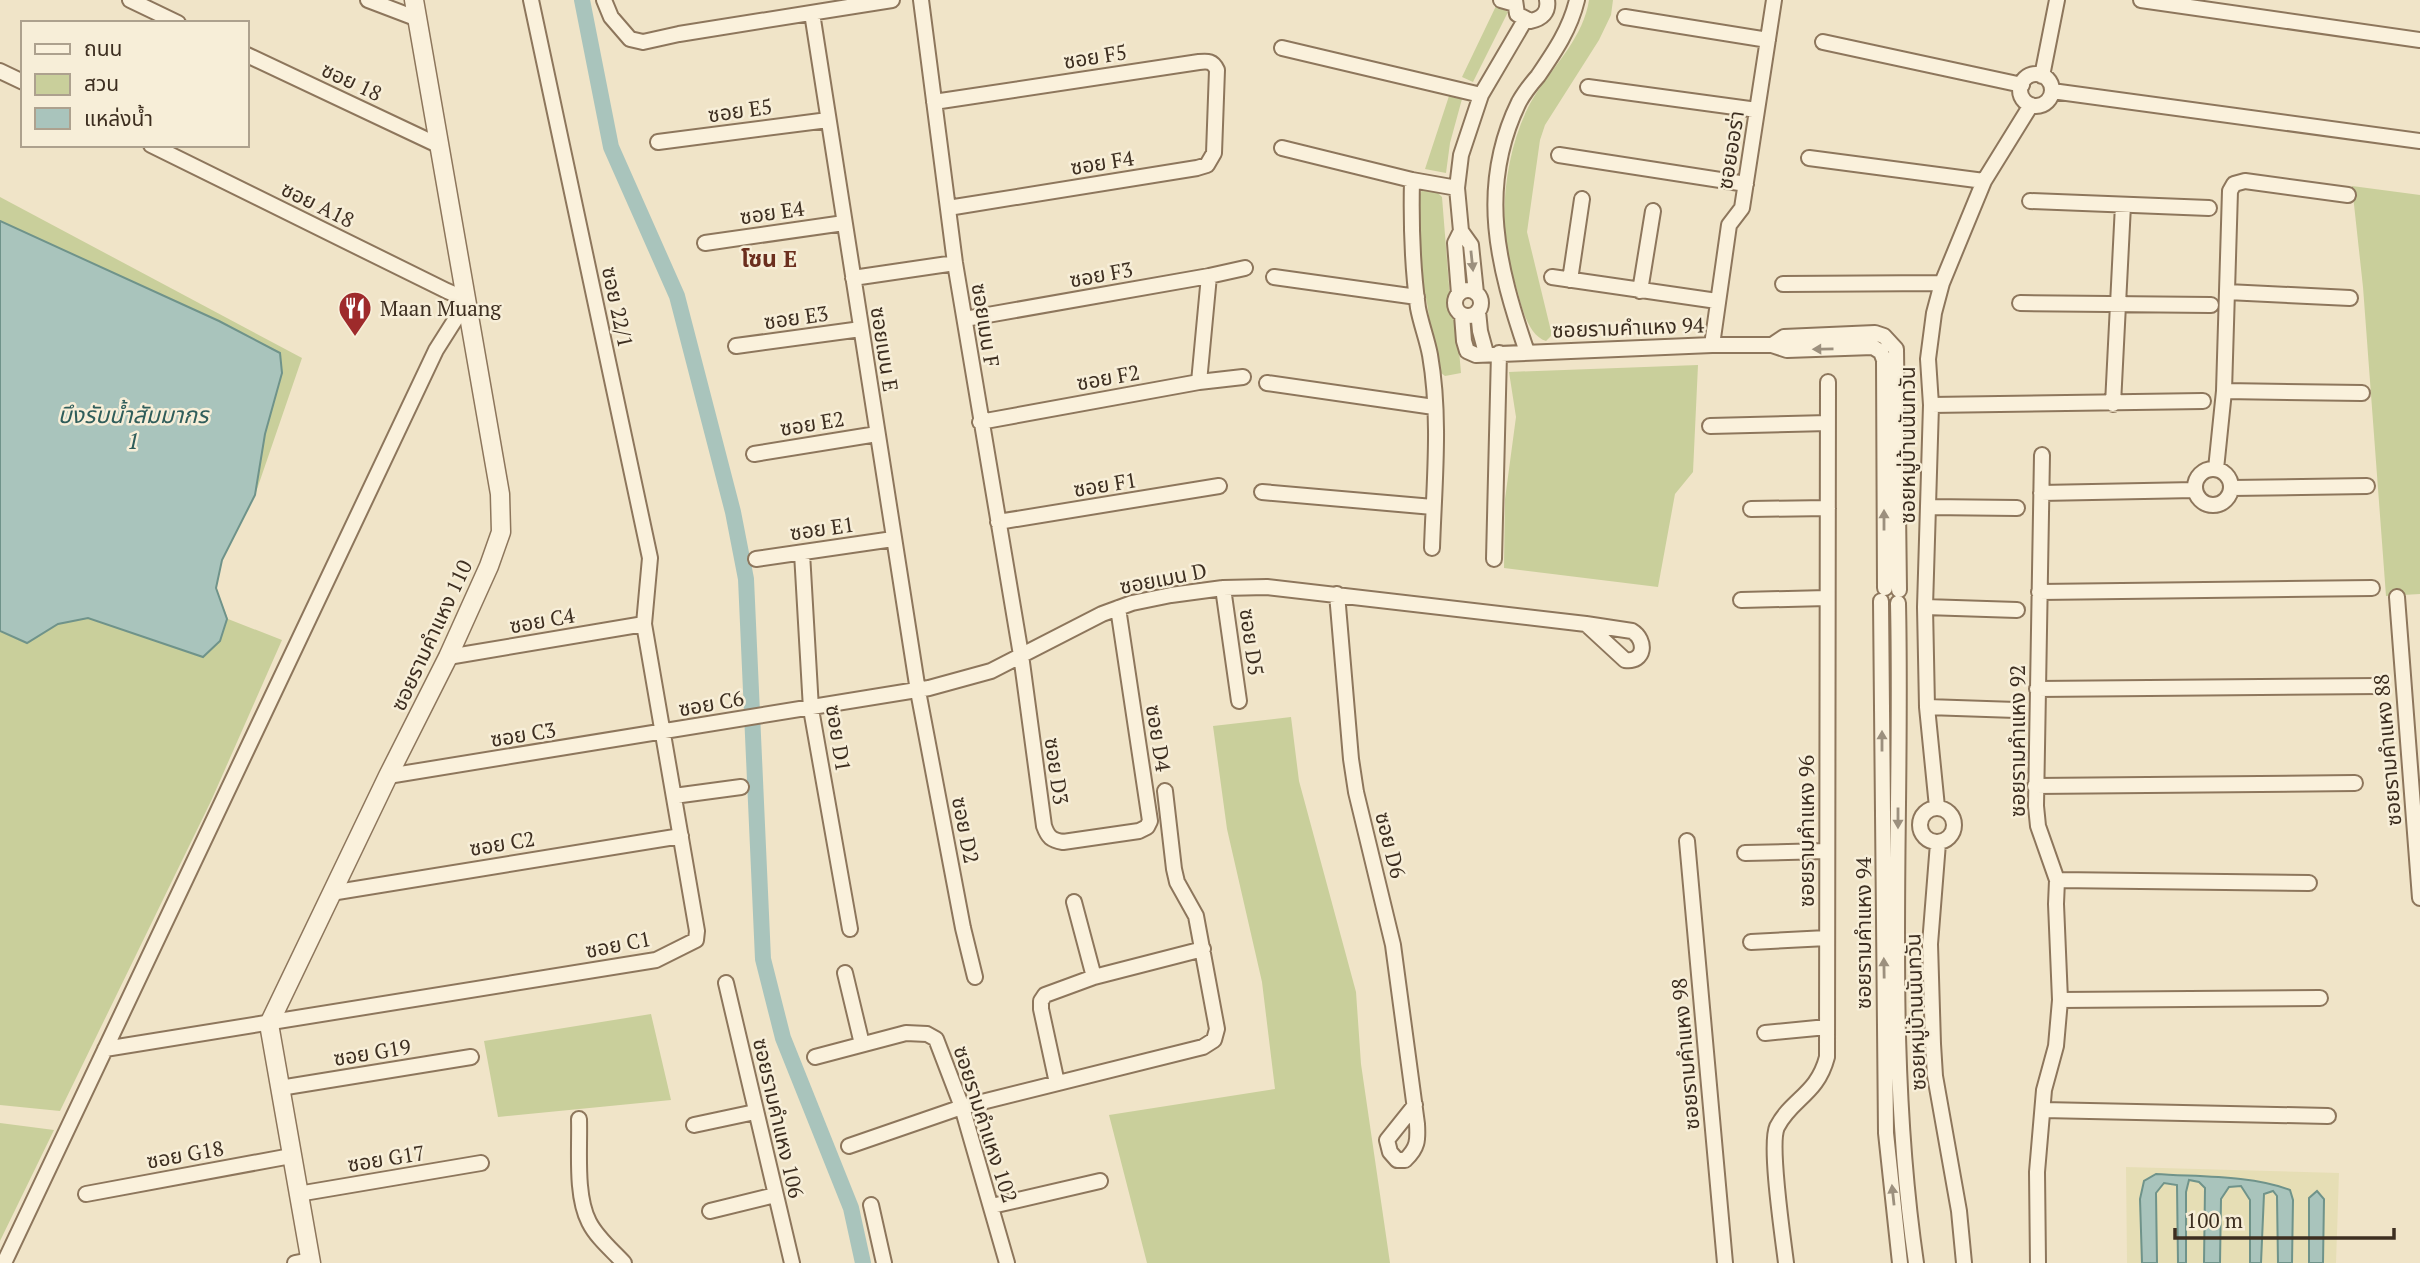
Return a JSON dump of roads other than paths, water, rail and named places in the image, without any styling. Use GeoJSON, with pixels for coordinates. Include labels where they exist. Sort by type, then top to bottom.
{"type":"FeatureCollection","features":[{"type":"Feature","properties":{"kind":"street"},"geometry":{"type":"LineString","coordinates":[[130,0],[174,21]]}},
{"type":"Feature","properties":{"kind":"street"},"geometry":{"type":"LineString","coordinates":[[368,0],[418,19]]}},
{"type":"Feature","properties":{"kind":"street","name":"ซอยรามคำแหง 110"},"geometry":{"type":"LineString","coordinates":[[269,1024],[448,657],[501,532],[500,494],[414,0]]}},
{"type":"Feature","properties":{"kind":"street","name":"ซอย 22/1"},"geometry":{"type":"LineString","coordinates":[[531,0],[649,558],[644,624]]}},
{"type":"Feature","properties":{"kind":"street"},"geometry":{"type":"LineString","coordinates":[[604,0],[611,17],[630,39],[643,42],[892,0]]}},
{"type":"Feature","properties":{"kind":"street","name":"ซอยเมน F"},"geometry":{"type":"LineString","coordinates":[[921,0],[955,263],[1021,655]]}},
{"type":"Feature","properties":{"kind":"street"},"geometry":{"type":"LineString","coordinates":[[1510,1],[1517,14],[1530,21],[1541,18],[1547,9],[1547,0]]}},
{"type":"Feature","properties":{"kind":"street"},"geometry":{"type":"LineString","coordinates":[[1527,352],[1500,258],[1494,218],[1499,167],[1507,132],[1520,100],[1563,40],[1577,0]]}},
{"type":"Feature","properties":{"kind":"street","name":"ซอยออร่า"},"geometry":{"type":"LineString","coordinates":[[1713,345],[1729,225],[1742,208],[1774,0]]}},
{"type":"Feature","properties":{"kind":"street"},"geometry":{"type":"LineString","coordinates":[[2042,76],[2057,0]]}},
{"type":"Feature","properties":{"kind":"street"},"geometry":{"type":"LineString","coordinates":[[2141,0],[2420,40]]}},
{"type":"Feature","properties":{"kind":"street","name":"ซอยเมน E"},"geometry":{"type":"LineString","coordinates":[[812,13],[918,691]]}},
{"type":"Feature","properties":{"kind":"street"},"geometry":{"type":"LineString","coordinates":[[1625,17],[1768,40]]}},
{"type":"Feature","properties":{"kind":"street"},"geometry":{"type":"LineString","coordinates":[[1494,559],[1492,353],[1480,331],[1478,312],[1481,302],[1476,293],[1471,245],[1461,231],[1457,188],[1461,155],[1481,95],[1525,20]]}},
{"type":"Feature","properties":{"kind":"street"},"geometry":{"type":"LineString","coordinates":[[1823,42],[2022,85]]}},
{"type":"Feature","properties":{"kind":"street"},"geometry":{"type":"LineString","coordinates":[[1282,48],[1481,95]]}},
{"type":"Feature","properties":{"kind":"street","name":"ซอย 18"},"geometry":{"type":"LineString","coordinates":[[248,55],[440,146]]}},
{"type":"Feature","properties":{"kind":"street","name":"ซอย F5"},"geometry":{"type":"LineString","coordinates":[[934,102],[1209,61],[1217,71],[1216,112]]}},
{"type":"Feature","properties":{"kind":"street"},"geometry":{"type":"LineString","coordinates":[[0,71],[21,81]]}},
{"type":"Feature","properties":{"kind":"street"},"geometry":{"type":"LineString","coordinates":[[2031,105],[2023,99],[2022,85],[2028,77],[2042,76],[2050,82],[2052,91],[2420,141]]}},
{"type":"Feature","properties":{"kind":"street"},"geometry":{"type":"LineString","coordinates":[[1588,87],[1757,110]]}},
{"type":"Feature","properties":{"kind":"street","name":"ซอยหมู่บ้านนันทวัน"},"geometry":{"type":"LineString","coordinates":[[1964,1263],[1959,1211],[1935,1076],[1933,1044],[1930,944],[1938,842],[1950,837],[1955,825],[1950,812],[1937,807],[1927,707],[1925,607],[1931,405],[1928,359],[1934,313],[1942,283],[1984,181],[2031,105],[2045,104],[2052,91]]}},
{"type":"Feature","properties":{"kind":"street","name":"ซอย F4"},"geometry":{"type":"LineString","coordinates":[[948,208],[1207,165],[1214,153],[1216,112]]}},
{"type":"Feature","properties":{"kind":"street","name":"ซอย E5"},"geometry":{"type":"LineString","coordinates":[[658,142],[828,120]]}},
{"type":"Feature","properties":{"kind":"street","name":"ซอย A18"},"geometry":{"type":"LineString","coordinates":[[155,147],[447,291],[467,298]]}},
{"type":"Feature","properties":{"kind":"street"},"geometry":{"type":"LineString","coordinates":[[1282,148],[1412,180],[1457,188]]}},
{"type":"Feature","properties":{"kind":"street"},"geometry":{"type":"LineString","coordinates":[[1559,155],[1746,184]]}},
{"type":"Feature","properties":{"kind":"street"},"geometry":{"type":"LineString","coordinates":[[1810,158],[1984,181]]}},
{"type":"Feature","properties":{"kind":"street"},"geometry":{"type":"LineString","coordinates":[[1412,180],[1410,230],[1417,297],[1430,355],[1434,407],[1432,548]]}},
{"type":"Feature","properties":{"kind":"street"},"geometry":{"type":"LineString","coordinates":[[2216,469],[2224,391],[2230,191],[2234,184],[2245,181],[2348,195]]}},
{"type":"Feature","properties":{"kind":"street"},"geometry":{"type":"LineString","coordinates":[[1570,280],[1583,199]]}},
{"type":"Feature","properties":{"kind":"street"},"geometry":{"type":"LineString","coordinates":[[2030,201],[2209,208]]}},
{"type":"Feature","properties":{"kind":"street"},"geometry":{"type":"LineString","coordinates":[[2113,404],[2123,205]]}},
{"type":"Feature","properties":{"kind":"street"},"geometry":{"type":"LineString","coordinates":[[1640,291],[1653,211]]}},
{"type":"Feature","properties":{"kind":"street","name":"ซอย E4"},"geometry":{"type":"LineString","coordinates":[[705,243],[844,223]]}},
{"type":"Feature","properties":{"kind":"street"},"geometry":{"type":"LineString","coordinates":[[1461,231],[1455,243],[1459,294],[1455,307],[1462,315],[1467,351],[1476,355],[1492,353]]}},
{"type":"Feature","properties":{"kind":"street"},"geometry":{"type":"LineString","coordinates":[[853,278],[955,263]]}},
{"type":"Feature","properties":{"kind":"street","name":"ซอย F3"},"geometry":{"type":"LineString","coordinates":[[965,319],[1245,268]]}},
{"type":"Feature","properties":{"kind":"street"},"geometry":{"type":"LineString","coordinates":[[1199,382],[1209,276]]}},
{"type":"Feature","properties":{"kind":"street"},"geometry":{"type":"LineString","coordinates":[[1274,277],[1417,297]]}},
{"type":"Feature","properties":{"kind":"street"},"geometry":{"type":"LineString","coordinates":[[1552,277],[1717,301]]}},
{"type":"Feature","properties":{"kind":"street"},"geometry":{"type":"LineString","coordinates":[[1783,284],[1942,283]]}},
{"type":"Feature","properties":{"kind":"street"},"geometry":{"type":"LineString","coordinates":[[1459,294],[1466,291],[1476,293]]}},
{"type":"Feature","properties":{"kind":"street"},"geometry":{"type":"LineString","coordinates":[[2227,292],[2350,298]]}},
{"type":"Feature","properties":{"kind":"street"},"geometry":{"type":"LineString","coordinates":[[5,1263],[436,350],[467,298]]}},
{"type":"Feature","properties":{"kind":"street"},"geometry":{"type":"LineString","coordinates":[[2020,303],[2211,305]]}},
{"type":"Feature","properties":{"kind":"street"},"geometry":{"type":"LineString","coordinates":[[1462,315],[1469,316],[1478,312]]}},
{"type":"Feature","properties":{"kind":"street","name":"ซอย E3"},"geometry":{"type":"LineString","coordinates":[[736,346],[861,329]]}},
{"type":"Feature","properties":{"kind":"street","name":"ซอยรามคําแหง 94"},"geometry":{"type":"LineString","coordinates":[[1492,353],[1772,345],[1784,337],[1875,333],[1884,336],[1896,349],[1886,1133],[1900,1263]]}},
{"type":"Feature","properties":{"kind":"street","name":"ซอย F2"},"geometry":{"type":"LineString","coordinates":[[980,422],[1199,382],[1243,377]]}},
{"type":"Feature","properties":{"kind":"street","name":"ซอยรามคําแหง 96"},"geometry":{"type":"LineString","coordinates":[[1786,1263],[1775,1135],[1786,1114],[1816,1084],[1826,1057],[1828,382]]}},
{"type":"Feature","properties":{"kind":"street"},"geometry":{"type":"LineString","coordinates":[[1267,383],[1434,407]]}},
{"type":"Feature","properties":{"kind":"street"},"geometry":{"type":"LineString","coordinates":[[2224,391],[2362,393]]}},
{"type":"Feature","properties":{"kind":"street"},"geometry":{"type":"LineString","coordinates":[[1931,405],[2203,401]]}},
{"type":"Feature","properties":{"kind":"street"},"geometry":{"type":"LineString","coordinates":[[1710,426],[1828,423]]}},
{"type":"Feature","properties":{"kind":"street","name":"ซอย E2"},"geometry":{"type":"LineString","coordinates":[[754,454],[877,434]]}},
{"type":"Feature","properties":{"kind":"street","name":"ซอยรามคําแหง 92"},"geometry":{"type":"LineString","coordinates":[[2038,1263],[2037,1172],[2042,1110],[2044,1090],[2056,1046],[2060,1000],[2057,880],[2038,826],[2035,786],[2042,455]]}},
{"type":"Feature","properties":{"kind":"street"},"geometry":{"type":"LineString","coordinates":[[2216,469],[2225,473],[2231,488],[2227,499],[2217,505],[2211,505],[2201,500],[2195,490],[2200,475],[2204,471],[2216,469]]}},
{"type":"Feature","properties":{"kind":"street","name":"ซอย F1"},"geometry":{"type":"LineString","coordinates":[[998,522],[1219,486]]}},
{"type":"Feature","properties":{"kind":"street"},"geometry":{"type":"LineString","coordinates":[[2231,488],[2367,486]]}},
{"type":"Feature","properties":{"kind":"street"},"geometry":{"type":"LineString","coordinates":[[2041,493],[2195,490]]}},
{"type":"Feature","properties":{"kind":"street"},"geometry":{"type":"LineString","coordinates":[[1262,492],[1433,507]]}},
{"type":"Feature","properties":{"kind":"street"},"geometry":{"type":"LineString","coordinates":[[1928,507],[2018,508]]}},
{"type":"Feature","properties":{"kind":"street"},"geometry":{"type":"LineString","coordinates":[[1751,509],[1828,508]]}},
{"type":"Feature","properties":{"kind":"street","name":"ซอย E1"},"geometry":{"type":"LineString","coordinates":[[756,559],[893,539]]}},
{"type":"Feature","properties":{"kind":"street","name":"ซอย D1"},"geometry":{"type":"LineString","coordinates":[[802,553],[811,709],[850,929]]}},
{"type":"Feature","properties":{"kind":"street","name":"ซอยเมน D"},"geometry":{"type":"LineString","coordinates":[[766,715],[918,691],[991,671],[1118,608],[1171,595],[1223,588],[1267,587],[1586,624]]}},
{"type":"Feature","properties":{"kind":"street","name":"ซอย D5"},"geometry":{"type":"LineString","coordinates":[[1223,588],[1239,701]]}},
{"type":"Feature","properties":{"kind":"street"},"geometry":{"type":"LineString","coordinates":[[2039,592],[2372,588]]}},
{"type":"Feature","properties":{"kind":"street","name":"ซอย D6"},"geometry":{"type":"LineString","coordinates":[[1337,594],[1354,781],[1394,945],[1415,1105]]}},
{"type":"Feature","properties":{"kind":"street","name":"ซอยรามคําแหง 94"},"geometry":{"type":"LineString","coordinates":[[1891,596],[1898,1080],[1908,1211],[1916,1263]]}},
{"type":"Feature","properties":{"kind":"street","name":"ซอยรามคำแหง 88"},"geometry":{"type":"LineString","coordinates":[[2397,597],[2420,898]]}},
{"type":"Feature","properties":{"kind":"street"},"geometry":{"type":"LineString","coordinates":[[1741,600],[1827,598]]}},
{"type":"Feature","properties":{"kind":"street"},"geometry":{"type":"LineString","coordinates":[[1925,607],[2017,610]]}},
{"type":"Feature","properties":{"kind":"street","name":"ซอย D4"},"geometry":{"type":"LineString","coordinates":[[1101,837],[1139,831],[1147,827],[1150,821],[1118,608]]}},
{"type":"Feature","properties":{"kind":"street","name":"ซอย C4"},"geometry":{"type":"LineString","coordinates":[[448,657],[644,624]]}},
{"type":"Feature","properties":{"kind":"street","name":"ซอย C1"},"geometry":{"type":"LineString","coordinates":[[269,1024],[656,960],[696,940],[697,931],[644,624]]}},
{"type":"Feature","properties":{"kind":"street","name":"ซอย D3"},"geometry":{"type":"LineString","coordinates":[[1021,655],[1047,836],[1063,842],[1101,837]]}},
{"type":"Feature","properties":{"kind":"street"},"geometry":{"type":"LineString","coordinates":[[2037,689],[2379,686]]}},
{"type":"Feature","properties":{"kind":"street","name":"ซอย D2"},"geometry":{"type":"LineString","coordinates":[[918,691],[962,928],[975,977]]}},
{"type":"Feature","properties":{"kind":"street"},"geometry":{"type":"LineString","coordinates":[[1927,707],[2016,710]]}},
{"type":"Feature","properties":{"kind":"street","name":"ซอย C6"},"geometry":{"type":"LineString","coordinates":[[664,733],[766,715]]}},
{"type":"Feature","properties":{"kind":"street","name":"ซอย C3"},"geometry":{"type":"LineString","coordinates":[[388,776],[664,733]]}},
{"type":"Feature","properties":{"kind":"street"},"geometry":{"type":"LineString","coordinates":[[2035,786],[2355,783]]}},
{"type":"Feature","properties":{"kind":"street"},"geometry":{"type":"LineString","coordinates":[[674,796],[741,787]]}},
{"type":"Feature","properties":{"kind":"street"},"geometry":{"type":"LineString","coordinates":[[849,1146],[962,1107],[1203,1046],[1214,1040],[1217,1030],[1203,949],[1196,916],[1177,882],[1165,791]]}},
{"type":"Feature","properties":{"kind":"street"},"geometry":{"type":"LineString","coordinates":[[1937,807],[1924,813],[1920,825],[1925,838],[1938,842]]}},
{"type":"Feature","properties":{"kind":"street","name":"ซอย C2"},"geometry":{"type":"LineString","coordinates":[[331,893],[681,835]]}},
{"type":"Feature","properties":{"kind":"street","name":"ซอยรามคําแหง 98"},"geometry":{"type":"LineString","coordinates":[[1687,841],[1725,1263]]}},
{"type":"Feature","properties":{"kind":"street"},"geometry":{"type":"LineString","coordinates":[[1745,853],[1827,851]]}},
{"type":"Feature","properties":{"kind":"street"},"geometry":{"type":"LineString","coordinates":[[2057,880],[2309,883]]}},
{"type":"Feature","properties":{"kind":"street"},"geometry":{"type":"LineString","coordinates":[[1074,902],[1094,977]]}},
{"type":"Feature","properties":{"kind":"street"},"geometry":{"type":"LineString","coordinates":[[1751,942],[1827,938]]}},
{"type":"Feature","properties":{"kind":"street"},"geometry":{"type":"LineString","coordinates":[[1057,1083],[1044,1027],[1041,1001],[1045,995],[1094,977],[1203,949]]}},
{"type":"Feature","properties":{"kind":"street"},"geometry":{"type":"LineString","coordinates":[[845,972],[862,1044]]}},
{"type":"Feature","properties":{"kind":"street","name":"ซอยรามคําแหง 106"},"geometry":{"type":"LineString","coordinates":[[726,983],[792,1263]]}},
{"type":"Feature","properties":{"kind":"street"},"geometry":{"type":"LineString","coordinates":[[2060,1000],[2320,998]]}},
{"type":"Feature","properties":{"kind":"street"},"geometry":{"type":"LineString","coordinates":[[105,1049],[269,1024],[298,1194],[305,1262]]}},
{"type":"Feature","properties":{"kind":"street"},"geometry":{"type":"LineString","coordinates":[[1765,1033],[1827,1027]]}},
{"type":"Feature","properties":{"kind":"street","name":"ซอยรามคําแหง 102"},"geometry":{"type":"LineString","coordinates":[[815,1056],[906,1033],[927,1034],[936,1040],[962,1107],[1007,1263]]}},
{"type":"Feature","properties":{"kind":"street","name":"ซอย G19"},"geometry":{"type":"LineString","coordinates":[[280,1088],[471,1057]]}},
{"type":"Feature","properties":{"kind":"street"},"geometry":{"type":"LineString","coordinates":[[2042,1110],[2328,1116]]}},
{"type":"Feature","properties":{"kind":"street"},"geometry":{"type":"LineString","coordinates":[[694,1125],[755,1112]]}},
{"type":"Feature","properties":{"kind":"street"},"geometry":{"type":"LineString","coordinates":[[579,1119],[582,1198],[588,1221],[602,1241],[624,1263]]}},
{"type":"Feature","properties":{"kind":"street","name":"ซอย G18"},"geometry":{"type":"LineString","coordinates":[[86,1194],[292,1156]]}},
{"type":"Feature","properties":{"kind":"street","name":"ซอย G17"},"geometry":{"type":"LineString","coordinates":[[298,1194],[481,1163]]}},
{"type":"Feature","properties":{"kind":"street"},"geometry":{"type":"LineString","coordinates":[[992,1206],[1100,1181]]}},
{"type":"Feature","properties":{"kind":"street"},"geometry":{"type":"LineString","coordinates":[[710,1211],[775,1195]]}},
{"type":"Feature","properties":{"kind":"street"},"geometry":{"type":"LineString","coordinates":[[871,1205],[884,1263]]}},
{"type":"Feature","properties":{"kind":"water","name":"บึงรับน้ำสัมมากร 1"},"geometry":{"type":"Polygon","coordinates":[[[0,221],[219,321],[280,353],[282,373],[265,434],[255,495],[222,560],[216,588],[227,619],[220,641],[203,657],[88,618],[58,624],[27,643],[0,631],[0,221]]]}},
{"type":"Feature","properties":{"kind":"water"},"geometry":{"type":"Polygon","coordinates":[[[2156,1174],[2242,1179],[2290,1190],[2293,1200],[2292,1263],[2278,1263],[2277,1196],[2273,1191],[2264,1194],[2261,1263],[2250,1263],[2250,1200],[2241,1186],[2229,1187],[2221,1199],[2220,1263],[2204,1263],[2205,1188],[2199,1182],[2189,1180],[2186,1192],[2186,1263],[2178,1263],[2177,1185],[2164,1183],[2156,1193],[2157,1263],[2142,1263],[2140,1199],[2144,1181],[2156,1174]]]}},
{"type":"Feature","properties":{"kind":"water"},"geometry":{"type":"Polygon","coordinates":[[[2317,1191],[2324,1199],[2323,1263],[2309,1263],[2309,1198],[2317,1191]]]}},
{"type":"Feature","properties":{"kind":"waterway"},"geometry":{"type":"LineString","coordinates":[[582,0],[611,147],[677,296],[733,512],[746,579],[763,959],[783,1038],[851,1208],[863,1263]]}},
{"type":"Feature","properties":{"kind":"place","name":"Maan Muang"},"geometry":{"type":"Point","coordinates":[355,338]}},
{"type":"Feature","properties":{"kind":"district","name":"โซน E"},"geometry":{"type":"Point","coordinates":[769,258]}}]}
